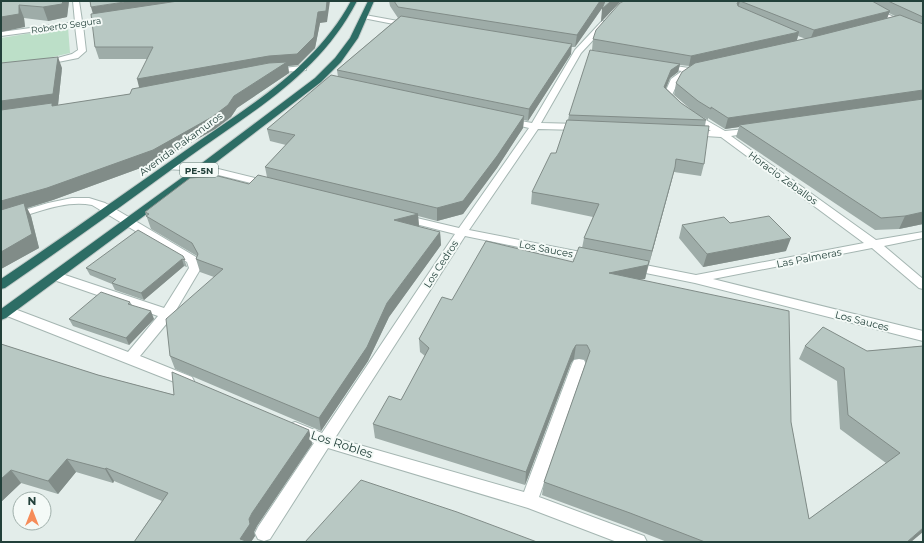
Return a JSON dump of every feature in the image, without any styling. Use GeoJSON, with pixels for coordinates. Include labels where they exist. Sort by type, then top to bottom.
{"type":"FeatureCollection","features":[{"type":"Feature","properties":{"kind":"highway","name":"Avenida Pakamuros"},"geometry":{"type":"LineString","coordinates":[[1,285],[111,210],[287,81],[303,68],[333,37],[348,16],[354,1]]}},
{"type":"Feature","properties":{"kind":"highway","name":"PE-5N"},"geometry":{"type":"LineString","coordinates":[[4,313],[202,168],[318,80],[338,60],[354,38],[365,17],[371,1]]}},
{"type":"Feature","properties":{"kind":"street"},"geometry":{"type":"LineString","coordinates":[[38,64],[75,56],[82,49],[76,1]]}},
{"type":"Feature","properties":{"kind":"street"},"geometry":{"type":"LineString","coordinates":[[855,1],[923,34]]}},
{"type":"Feature","properties":{"kind":"street","name":"Los Cedros"},"geometry":{"type":"LineString","coordinates":[[264,533],[462,232],[535,126],[578,52],[613,15]]}},
{"type":"Feature","properties":{"kind":"street"},"geometry":{"type":"LineString","coordinates":[[365,17],[418,26]]}},
{"type":"Feature","properties":{"kind":"street","name":"Roberto Segura"},"geometry":{"type":"LineString","coordinates":[[1,34],[117,18]]}},
{"type":"Feature","properties":{"kind":"street"},"geometry":{"type":"LineString","coordinates":[[882,25],[897,21]]}},
{"type":"Feature","properties":{"kind":"street"},"geometry":{"type":"LineString","coordinates":[[652,64],[689,70],[711,65]]}},
{"type":"Feature","properties":{"kind":"street"},"geometry":{"type":"LineString","coordinates":[[264,72],[303,68]]}},
{"type":"Feature","properties":{"kind":"street","name":"Horacio Zeballos"},"geometry":{"type":"LineString","coordinates":[[689,70],[674,81],[668,95],[675,104],[723,134],[875,245],[923,285]]}},
{"type":"Feature","properties":{"kind":"street"},"geometry":{"type":"LineString","coordinates":[[318,80],[333,83]]}},
{"type":"Feature","properties":{"kind":"street"},"geometry":{"type":"LineString","coordinates":[[496,118],[535,126],[586,127]]}},
{"type":"Feature","properties":{"kind":"street"},"geometry":{"type":"LineString","coordinates":[[685,132],[723,134],[764,128]]}},
{"type":"Feature","properties":{"kind":"street"},"geometry":{"type":"LineString","coordinates":[[168,167],[202,168],[279,187]]}},
{"type":"Feature","properties":{"kind":"street"},"geometry":{"type":"LineString","coordinates":[[1,220],[61,204],[83,201],[98,204],[111,210],[127,222],[192,260],[195,268],[167,314],[131,358]]}},
{"type":"Feature","properties":{"kind":"street","name":"Los Sauces"},"geometry":{"type":"LineString","coordinates":[[394,215],[462,232],[602,260]]}},
{"type":"Feature","properties":{"kind":"street","name":"Las Palmeras"},"geometry":{"type":"LineString","coordinates":[[695,279],[923,235]]}},
{"type":"Feature","properties":{"kind":"street","name":"Los Sauces"},"geometry":{"type":"LineString","coordinates":[[618,264],[695,279],[923,336]]}},
{"type":"Feature","properties":{"kind":"street"},"geometry":{"type":"LineString","coordinates":[[55,276],[167,314]]}},
{"type":"Feature","properties":{"kind":"street"},"geometry":{"type":"LineString","coordinates":[[4,313],[131,358],[203,388]]}},
{"type":"Feature","properties":{"kind":"street"},"geometry":{"type":"LineString","coordinates":[[528,501],[579,364]]}},
{"type":"Feature","properties":{"kind":"street","name":"Los Robles"},"geometry":{"type":"LineString","coordinates":[[282,422],[325,441],[528,501],[638,542]]}},
{"type":"Feature","properties":{"kind":"green space"},"geometry":{"type":"Polygon","coordinates":[[[68,27],[70,53],[1,69],[1,38],[68,27]]]}},
{"type":"Feature","properties":{"kind":"building"},"geometry":{"type":"Polygon","coordinates":[[[1,1],[63,1],[62,4],[43,7],[19,5],[19,14],[1,17],[1,1]]]}},
{"type":"Feature","properties":{"kind":"building"},"geometry":{"type":"Polygon","coordinates":[[[90,1],[131,1],[91,7],[90,1]]]}},
{"type":"Feature","properties":{"kind":"building"},"geometry":{"type":"Polygon","coordinates":[[[178,1],[327,1],[326,11],[318,12],[314,37],[297,54],[269,56],[137,79],[153,47],[95,47],[91,14],[178,1]]]}},
{"type":"Feature","properties":{"kind":"building"},"geometry":{"type":"Polygon","coordinates":[[[394,1],[600,1],[577,35],[398,7],[394,1]]]}},
{"type":"Feature","properties":{"kind":"building"},"geometry":{"type":"Polygon","coordinates":[[[605,1],[611,1],[602,9],[605,1]]]}},
{"type":"Feature","properties":{"kind":"building"},"geometry":{"type":"Polygon","coordinates":[[[624,1],[740,1],[737,3],[738,6],[799,32],[691,56],[593,39],[596,30],[620,3],[624,1]]]}},
{"type":"Feature","properties":{"kind":"building"},"geometry":{"type":"Polygon","coordinates":[[[740,1],[872,1],[890,11],[814,30],[740,1]]]}},
{"type":"Feature","properties":{"kind":"building"},"geometry":{"type":"Polygon","coordinates":[[[888,1],[923,1],[923,17],[888,1]]]}},
{"type":"Feature","properties":{"kind":"building"},"geometry":{"type":"Polygon","coordinates":[[[900,15],[923,24],[923,90],[728,118],[698,101],[676,83],[682,72],[695,63],[813,37],[900,15]]]}},
{"type":"Feature","properties":{"kind":"building"},"geometry":{"type":"Polygon","coordinates":[[[401,16],[572,44],[529,109],[337,70],[401,16]]]}},
{"type":"Feature","properties":{"kind":"building"},"geometry":{"type":"Polygon","coordinates":[[[590,50],[680,64],[671,70],[664,87],[681,103],[706,120],[569,115],[590,50]]]}},
{"type":"Feature","properties":{"kind":"building"},"geometry":{"type":"Polygon","coordinates":[[[58,57],[53,94],[1,101],[1,63],[58,57]]]}},
{"type":"Feature","properties":{"kind":"building"},"geometry":{"type":"Polygon","coordinates":[[[287,62],[234,96],[228,105],[212,117],[153,150],[47,188],[1,201],[1,110],[52,103],[52,106],[130,94],[132,89],[269,63],[287,62]]]}},
{"type":"Feature","properties":{"kind":"building"},"geometry":{"type":"Polygon","coordinates":[[[331,75],[524,116],[497,156],[463,201],[437,208],[265,167],[295,135],[267,129],[331,75]]]}},
{"type":"Feature","properties":{"kind":"building"},"geometry":{"type":"Polygon","coordinates":[[[923,99],[923,212],[905,216],[881,218],[739,125],[923,99]]]}},
{"type":"Feature","properties":{"kind":"building"},"geometry":{"type":"Polygon","coordinates":[[[567,120],[709,126],[704,164],[676,159],[652,251],[584,238],[599,204],[532,192],[551,153],[556,153],[567,120]]]}},
{"type":"Feature","properties":{"kind":"building"},"geometry":{"type":"Polygon","coordinates":[[[258,175],[418,214],[394,220],[440,232],[387,303],[367,347],[319,418],[170,356],[166,319],[223,269],[196,259],[198,254],[192,243],[146,216],[149,214],[145,212],[190,178],[218,176],[249,184],[258,175]]]}},
{"type":"Feature","properties":{"kind":"building"},"geometry":{"type":"Polygon","coordinates":[[[24,203],[32,234],[1,252],[1,210],[24,203]]]}},
{"type":"Feature","properties":{"kind":"building"},"geometry":{"type":"Polygon","coordinates":[[[769,216],[791,238],[707,254],[682,225],[724,217],[730,223],[769,216]]]}},
{"type":"Feature","properties":{"kind":"building"},"geometry":{"type":"Polygon","coordinates":[[[138,230],[183,256],[185,260],[182,259],[141,293],[112,283],[116,279],[86,268],[138,230]]]}},
{"type":"Feature","properties":{"kind":"building"},"geometry":{"type":"Polygon","coordinates":[[[486,241],[573,262],[579,247],[649,261],[648,265],[609,273],[789,311],[791,422],[809,519],[900,453],[848,415],[844,368],[805,346],[823,327],[867,351],[923,346],[923,528],[907,542],[705,542],[544,482],[590,351],[587,345],[576,345],[573,350],[526,472],[373,424],[389,396],[401,400],[429,348],[419,339],[442,297],[452,300],[486,241]]]}},
{"type":"Feature","properties":{"kind":"building"},"geometry":{"type":"Polygon","coordinates":[[[101,292],[130,302],[128,304],[151,311],[126,338],[69,319],[101,292]]]}},
{"type":"Feature","properties":{"kind":"building"},"geometry":{"type":"Polygon","coordinates":[[[1,344],[98,375],[174,395],[172,372],[309,430],[252,513],[249,519],[250,524],[240,539],[249,542],[134,542],[168,493],[106,468],[67,459],[48,481],[11,470],[1,479],[1,344]]]}},
{"type":"Feature","properties":{"kind":"building"},"geometry":{"type":"Polygon","coordinates":[[[361,480],[457,512],[537,542],[305,542],[361,480]]]}}]}
